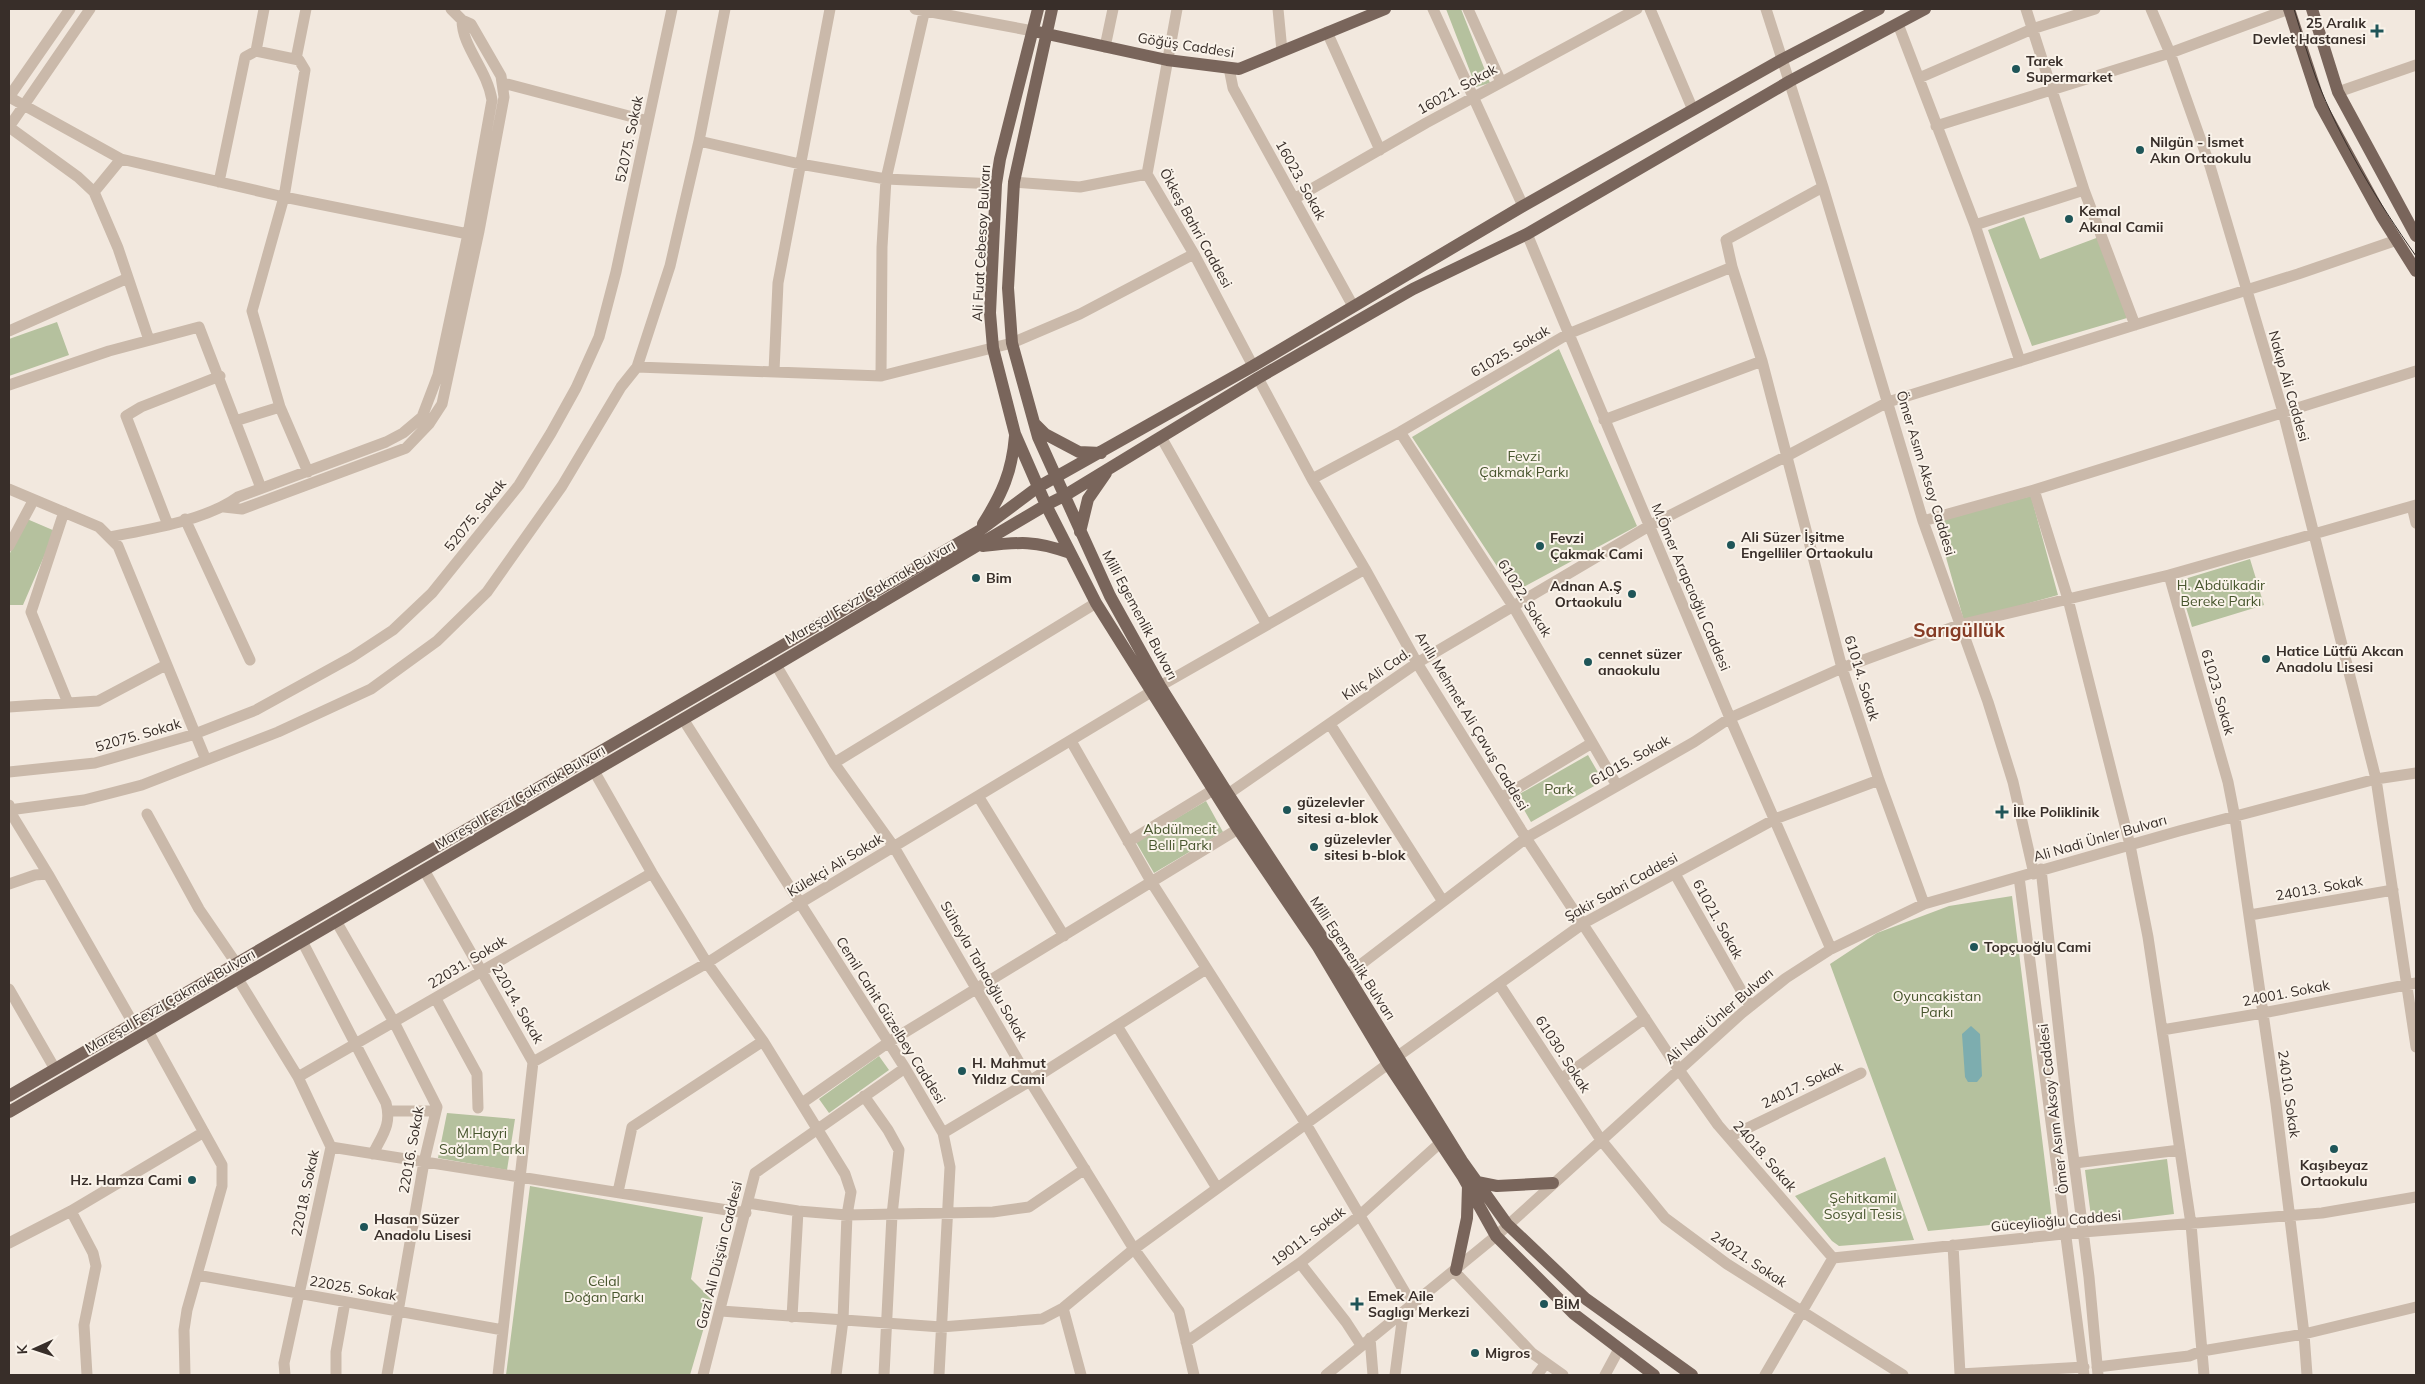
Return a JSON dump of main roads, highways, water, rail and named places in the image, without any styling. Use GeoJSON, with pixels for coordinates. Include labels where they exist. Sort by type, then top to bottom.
{"type":"FeatureCollection","features":[{"type":"Feature","properties":{"kind":"main road","name":"Ali Fuat Cebesoy Bulvarı"},"geometry":{"type":"LineString","coordinates":[[1038,9],[1000,159],[996,184],[990,313],[993,348],[1015,434],[1046,505]]}},
{"type":"Feature","properties":{"kind":"main road","name":"Milli Egemenlik Bulvarı"},"geometry":{"type":"LineString","coordinates":[[1052,9],[1014,182],[1008,288],[1012,343],[1034,422],[1064,496],[1110,596],[1156,689],[1213,790],[1393,1060],[1473,1184],[1496,1236],[1574,1314],[1654,1375]]}},
{"type":"Feature","properties":{"kind":"main road","name":"Göğüş Caddesi"},"geometry":{"type":"LineString","coordinates":[[1033,31],[1166,60],[1239,69],[1385,9]]}},
{"type":"Feature","properties":{"kind":"main road"},"geometry":{"type":"LineString","coordinates":[[1255,372],[1354,306],[1523,206],[1783,59],[1878,9]]}},
{"type":"Feature","properties":{"kind":"main road"},"geometry":{"type":"LineString","coordinates":[[9,1096],[236,962],[979,531],[1038,487],[1413,290],[1528,234],[1790,81],[1925,9]]}},
{"type":"Feature","properties":{"kind":"main road"},"geometry":{"type":"LineString","coordinates":[[2289,9],[2320,104],[2382,217],[2416,271]]}},
{"type":"Feature","properties":{"kind":"main road"},"geometry":{"type":"LineString","coordinates":[[2312,9],[2338,92],[2412,222],[2416,236]]}},
{"type":"Feature","properties":{"kind":"main road","name":"Mareşal Fevzi Çakmak Bulvarı"},"geometry":{"type":"LineString","coordinates":[[9,1112],[1064,496],[1161,438],[1255,372]]}},
{"type":"Feature","properties":{"kind":"main road"},"geometry":{"type":"LineString","coordinates":[[1034,422],[1045,434],[1079,452],[1101,453]]}},
{"type":"Feature","properties":{"kind":"main road"},"geometry":{"type":"LineString","coordinates":[[979,531],[1001,496],[1014,453],[1015,434]]}},
{"type":"Feature","properties":{"kind":"main road"},"geometry":{"type":"LineString","coordinates":[[1080,532],[1088,499],[1109,469]]}},
{"type":"Feature","properties":{"kind":"main road","name":"Milli Egemenlik Bulvarı"},"geometry":{"type":"LineString","coordinates":[[1046,505],[1096,603],[1228,794],[1347,975],[1440,1143],[1507,1224],[1586,1299],[1692,1375]]}},
{"type":"Feature","properties":{"kind":"main road"},"geometry":{"type":"LineString","coordinates":[[978,547],[1027,542],[1046,544],[1070,553]]}},
{"type":"Feature","properties":{"kind":"main road"},"geometry":{"type":"LineString","coordinates":[[1455,1270],[1473,1184],[1524,1186],[1553,1183]]}},
{"type":"Feature","properties":{"kind":"water"},"geometry":{"type":"Polygon","coordinates":[[[1971,1026],[1980,1034],[1982,1076],[1977,1082],[1968,1082],[1965,1077],[1962,1034],[1971,1026]]]}},
{"type":"Feature","properties":{"kind":"tram line"},"geometry":{"type":"LineString","coordinates":[[2294,9],[2316,78],[2348,148],[2387,214],[2416,256]]}},
{"type":"Feature","properties":{"kind":"place","name":"25 Aralık Devlet Hastanesi"},"geometry":{"type":"Point","coordinates":[2377,31]}},
{"type":"Feature","properties":{"kind":"place","name":"Tarek Supermarket"},"geometry":{"type":"Point","coordinates":[2016,69]}},
{"type":"Feature","properties":{"kind":"place","name":"Nilgün - İsmet Akın Ortaokulu"},"geometry":{"type":"Point","coordinates":[2140,150]}},
{"type":"Feature","properties":{"kind":"place","name":"Kemal Akınal Camii"},"geometry":{"type":"Point","coordinates":[2069,219]}},
{"type":"Feature","properties":{"kind":"place","name":"Ali Süzer İşitme Engelliler Ortaokulu"},"geometry":{"type":"Point","coordinates":[1731,545]}},
{"type":"Feature","properties":{"kind":"place","name":"Fevzi Çakmak Cami"},"geometry":{"type":"Point","coordinates":[1540,546]}},
{"type":"Feature","properties":{"kind":"place","name":"Bim"},"geometry":{"type":"Point","coordinates":[976,578]}},
{"type":"Feature","properties":{"kind":"place","name":"Adnan A.Ş Ortaokulu"},"geometry":{"type":"Point","coordinates":[1632,594]}},
{"type":"Feature","properties":{"kind":"place","name":"Hatice Lütfü Akcan Anadolu Lisesi"},"geometry":{"type":"Point","coordinates":[2266,659]}},
{"type":"Feature","properties":{"kind":"place","name":"cennet süzer anaokulu"},"geometry":{"type":"Point","coordinates":[1588,662]}},
{"type":"Feature","properties":{"kind":"place","name":"güzelevler sitesi a-blok"},"geometry":{"type":"Point","coordinates":[1287,810]}},
{"type":"Feature","properties":{"kind":"place","name":"İlke Poliklinik"},"geometry":{"type":"Point","coordinates":[2002,812]}},
{"type":"Feature","properties":{"kind":"place","name":"güzelevler sitesi b-blok"},"geometry":{"type":"Point","coordinates":[1314,847]}},
{"type":"Feature","properties":{"kind":"place","name":"Topçuoğlu Cami"},"geometry":{"type":"Point","coordinates":[1974,947]}},
{"type":"Feature","properties":{"kind":"place","name":"H. Mahmut Yıldız Cami"},"geometry":{"type":"Point","coordinates":[962,1071]}},
{"type":"Feature","properties":{"kind":"place","name":"Kaşıbeyaz Ortaokulu"},"geometry":{"type":"Point","coordinates":[2334,1149]}},
{"type":"Feature","properties":{"kind":"place","name":"Hz. Hamza Cami"},"geometry":{"type":"Point","coordinates":[192,1180]}},
{"type":"Feature","properties":{"kind":"place","name":"Hasan Süzer Anadolu Lisesi"},"geometry":{"type":"Point","coordinates":[364,1227]}},
{"type":"Feature","properties":{"kind":"place","name":"Emek Aile Saglıgı Merkezi"},"geometry":{"type":"Point","coordinates":[1357,1304]}},
{"type":"Feature","properties":{"kind":"place","name":"BİM"},"geometry":{"type":"Point","coordinates":[1544,1304]}},
{"type":"Feature","properties":{"kind":"place","name":"Migros"},"geometry":{"type":"Point","coordinates":[1475,1353]}},
{"type":"Feature","properties":{"kind":"district","name":"Sarıgüllük"},"geometry":{"type":"Point","coordinates":[1959,630]}},
{"type":"Feature","properties":{"kind":"park label","name":"Fevzi Çakmak Parkı"},"geometry":{"type":"Point","coordinates":[1524,464]}},
{"type":"Feature","properties":{"kind":"park label","name":"H. Abdülkadir Bereke Parkı"},"geometry":{"type":"Point","coordinates":[2221,594]}},
{"type":"Feature","properties":{"kind":"park label","name":"Park"},"geometry":{"type":"Point","coordinates":[1559,789]}},
{"type":"Feature","properties":{"kind":"park label","name":"Abdülmecit Belli Parkı"},"geometry":{"type":"Point","coordinates":[1180,838]}},
{"type":"Feature","properties":{"kind":"park label","name":"Oyuncakistan Parkı"},"geometry":{"type":"Point","coordinates":[1937,1004]}},
{"type":"Feature","properties":{"kind":"park label","name":"M.Hayri Sağlam Parkı"},"geometry":{"type":"Point","coordinates":[482,1142]}},
{"type":"Feature","properties":{"kind":"park label","name":"Şehitkamil Sosyal Tesis"},"geometry":{"type":"Point","coordinates":[1863,1206]}},
{"type":"Feature","properties":{"kind":"park label","name":"Celal Doğan Parkı"},"geometry":{"type":"Point","coordinates":[604,1289]}}]}
